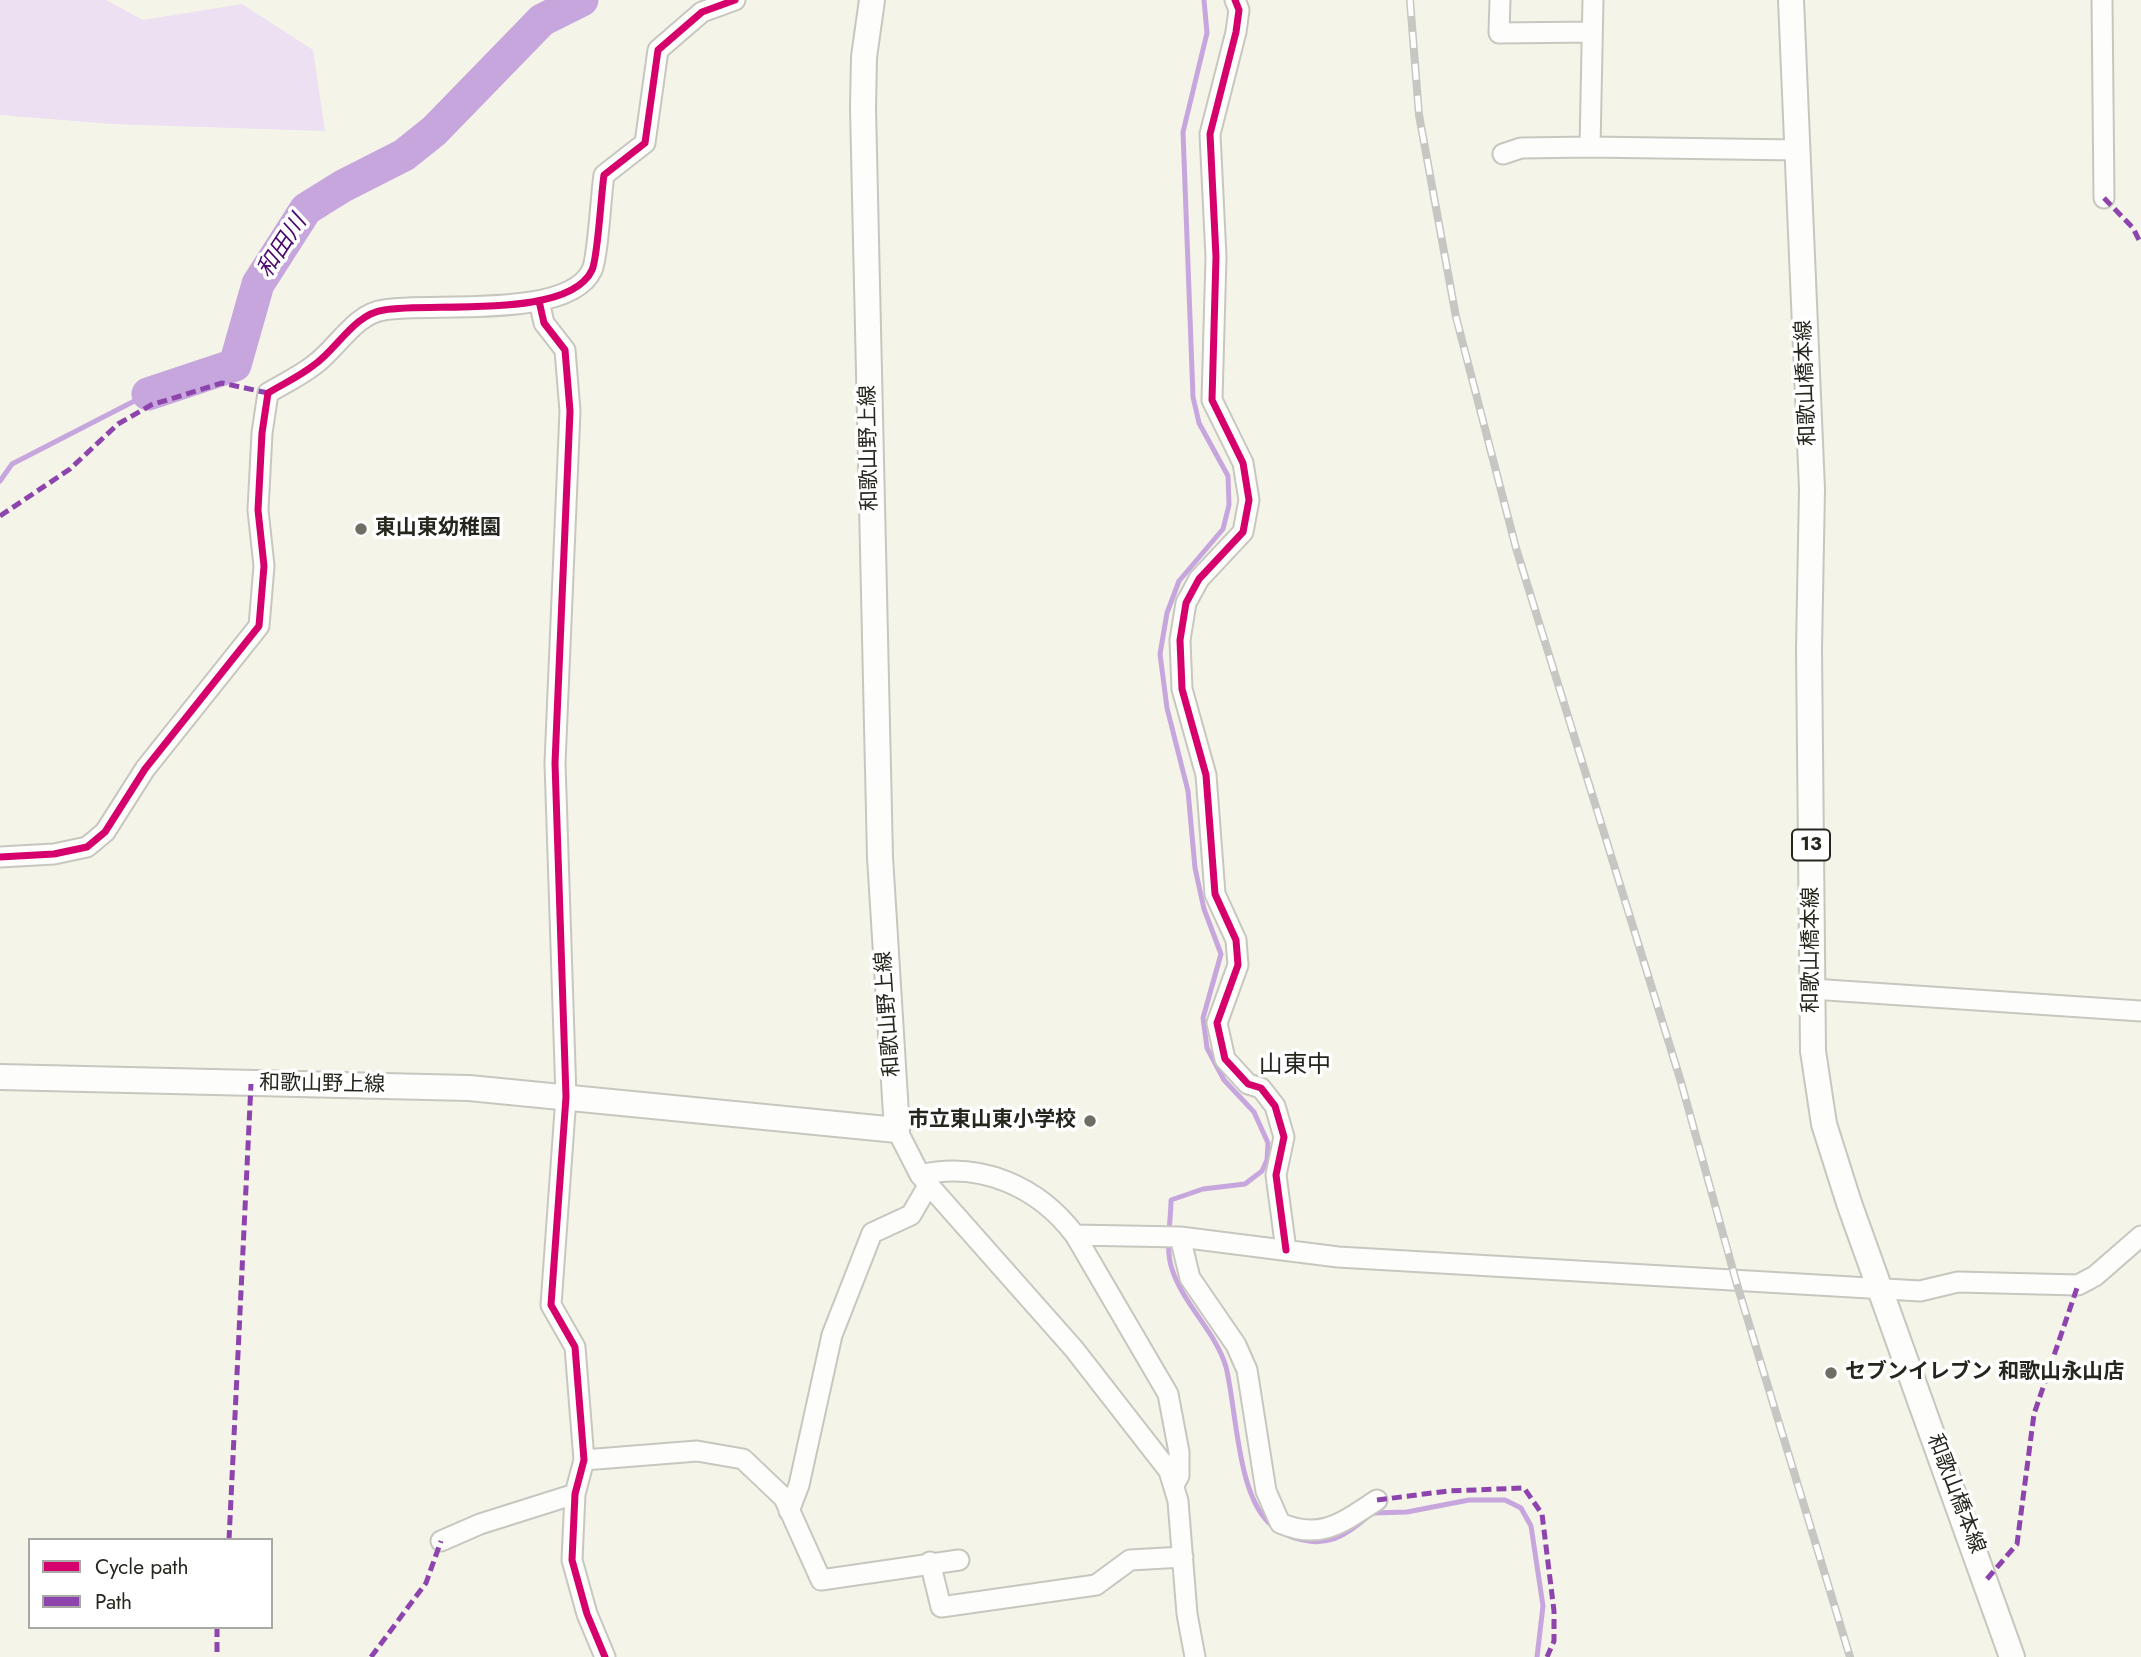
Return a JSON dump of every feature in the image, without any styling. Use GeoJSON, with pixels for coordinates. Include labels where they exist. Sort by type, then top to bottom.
{"type":"FeatureCollection","features":[{"type":"Feature","properties":{"kind":"main road","name":"和歌山野上線"},"geometry":{"type":"LineString","coordinates":[[0,1077],[469,1088],[897,1130],[880,857],[863,122],[864,57],[872,0]]}},
{"type":"Feature","properties":{"kind":"main road","name":"和歌山橋本線"},"geometry":{"type":"LineString","coordinates":[[1791,0],[1812,489],[1809,649],[1813,1051],[1824,1124],[2012,1657]]}},
{"type":"Feature","properties":{"kind":"street"},"geometry":{"type":"LineString","coordinates":[[0,857],[54,854],[87,847],[105,832],[145,769],[260,626],[264,566],[258,510],[262,433],[268,393],[316,365],[355,326],[382,310],[466,308],[539,301],[579,286],[593,270],[604,175],[645,143],[658,50],[702,12],[735,0]]}},
{"type":"Feature","properties":{"kind":"street"},"geometry":{"type":"LineString","coordinates":[[1235,0],[1239,10],[1236,33],[1210,134],[1216,257],[1212,400],[1243,463],[1249,500],[1243,532],[1199,579],[1186,603],[1180,640],[1182,689],[1206,775],[1215,894],[1236,940],[1238,965],[1217,1023],[1225,1059],[1248,1084],[1261,1088],[1275,1106],[1284,1137],[1276,1175],[1286,1250]]}},
{"type":"Feature","properties":{"kind":"street"},"geometry":{"type":"LineString","coordinates":[[1500,0],[1499,33],[1592,33]]}},
{"type":"Feature","properties":{"kind":"street"},"geometry":{"type":"LineString","coordinates":[[1590,147],[1593,0]]}},
{"type":"Feature","properties":{"kind":"street"},"geometry":{"type":"LineString","coordinates":[[2102,0],[2104,198]]}},
{"type":"Feature","properties":{"kind":"street"},"geometry":{"type":"LineString","coordinates":[[1503,154],[1521,148],[1590,147],[1798,150]]}},
{"type":"Feature","properties":{"kind":"street"},"geometry":{"type":"LineString","coordinates":[[539,301],[544,323],[565,350],[570,411],[555,763],[566,1097],[551,1305],[575,1347],[583,1460],[575,1494],[572,1560],[587,1614],[605,1657]]}},
{"type":"Feature","properties":{"kind":"street"},"geometry":{"type":"LineString","coordinates":[[1812,989],[2141,1011]]}},
{"type":"Feature","properties":{"kind":"street"},"geometry":{"type":"LineString","coordinates":[[897,1130],[924,1180],[1074,1349],[1169,1471],[1178,1500],[1195,1657]]}},
{"type":"Feature","properties":{"kind":"street"},"geometry":{"type":"LineString","coordinates":[[924,1180],[964,1170],[989,1173],[1039,1199],[1058,1213],[1075,1235],[1168,1394],[1179,1451],[1179,1476],[1174,1486]]}},
{"type":"Feature","properties":{"kind":"street"},"geometry":{"type":"LineString","coordinates":[[789,1511],[799,1485],[832,1335],[873,1233],[911,1215],[924,1180]]}},
{"type":"Feature","properties":{"kind":"street"},"geometry":{"type":"LineString","coordinates":[[1075,1235],[1180,1237],[1338,1257],[1920,1291],[1958,1282],[2078,1286],[2095,1276],[2141,1236]]}},
{"type":"Feature","properties":{"kind":"street"},"geometry":{"type":"LineString","coordinates":[[1180,1237],[1190,1278],[1236,1345],[1247,1370],[1266,1491],[1280,1523],[1300,1532],[1338,1525],[1377,1500]]}},
{"type":"Feature","properties":{"kind":"street"},"geometry":{"type":"LineString","coordinates":[[583,1460],[697,1451],[743,1459],[783,1498],[821,1580],[930,1562],[959,1560]]}},
{"type":"Feature","properties":{"kind":"street"},"geometry":{"type":"LineString","coordinates":[[441,1541],[480,1524],[575,1494]]}},
{"type":"Feature","properties":{"kind":"street"},"geometry":{"type":"LineString","coordinates":[[930,1562],[941,1607],[1096,1585],[1130,1560],[1183,1557]]}},
{"type":"Feature","properties":{"kind":"shaded area"},"geometry":{"type":"Polygon","coordinates":[[[0,0],[106,0],[143,20],[242,4],[313,50],[325,131],[112,124],[0,115],[0,0]]]}},
{"type":"Feature","properties":{"kind":"waterway","name":"和田川"},"geometry":{"type":"LineString","coordinates":[[148,394],[235,365],[258,284],[306,209],[343,186],[404,155],[434,131],[542,20],[582,0]]}},
{"type":"Feature","properties":{"kind":"waterway"},"geometry":{"type":"LineString","coordinates":[[1204,0],[1207,33],[1183,132],[1193,397],[1199,423],[1228,476],[1229,505],[1223,529],[1179,581],[1167,613],[1160,654],[1167,708],[1188,791],[1195,868],[1204,909],[1221,954],[1203,1018],[1207,1048],[1224,1080],[1254,1112],[1268,1143],[1267,1160],[1262,1171],[1245,1184],[1203,1189],[1171,1200],[1169,1253],[1177,1282],[1215,1342],[1226,1367],[1245,1477],[1252,1497],[1274,1527]]}},
{"type":"Feature","properties":{"kind":"waterway","name":"和田川"},"geometry":{"type":"LineString","coordinates":[[0,481],[12,464],[148,394]]}},
{"type":"Feature","properties":{"kind":"waterway"},"geometry":{"type":"LineString","coordinates":[[1289,1536],[1314,1542],[1324,1541],[1344,1535],[1372,1513],[1407,1512],[1469,1500],[1505,1500],[1521,1508],[1531,1526],[1543,1606],[1537,1657]]}},
{"type":"Feature","properties":{"kind":"railway"},"geometry":{"type":"LineString","coordinates":[[1410,0],[1419,115],[1456,317],[1516,548],[1681,1082],[1736,1281],[1850,1657]]}},
{"type":"Feature","properties":{"kind":"marked path"},"geometry":{"type":"LineString","coordinates":[[2104,198],[2133,228],[2141,244]]}},
{"type":"Feature","properties":{"kind":"marked path"},"geometry":{"type":"LineString","coordinates":[[0,516],[70,469],[118,424],[151,405],[222,383],[268,393]]}},
{"type":"Feature","properties":{"kind":"marked path"},"geometry":{"type":"LineString","coordinates":[[229,1538],[251,1084]]}},
{"type":"Feature","properties":{"kind":"marked path"},"geometry":{"type":"LineString","coordinates":[[1987,1579],[2017,1544],[2034,1414],[2078,1285]]}},
{"type":"Feature","properties":{"kind":"marked path"},"geometry":{"type":"LineString","coordinates":[[1377,1500],[1448,1491],[1524,1488],[1542,1514],[1554,1611],[1554,1641],[1547,1657]]}},
{"type":"Feature","properties":{"kind":"marked path"},"geometry":{"type":"LineString","coordinates":[[371,1657],[426,1583],[441,1541]]}},
{"type":"Feature","properties":{"kind":"marked path"},"geometry":{"type":"LineString","coordinates":[[217,1629],[217,1657]]}},
{"type":"Feature","properties":{"kind":"cycle path"},"geometry":{"type":"LineString","coordinates":[[0,857],[54,854],[87,847],[105,832],[145,769],[259,626],[264,566],[258,510],[262,433],[268,393],[314,365],[355,325],[373,313],[405,308],[528,303],[556,296],[578,286],[592,270],[594,263],[604,175],[645,143],[658,50],[702,12],[735,0]]}},
{"type":"Feature","properties":{"kind":"cycle path"},"geometry":{"type":"LineString","coordinates":[[1235,0],[1239,10],[1236,32],[1210,134],[1216,257],[1212,400],[1243,463],[1249,500],[1243,532],[1199,579],[1186,603],[1180,640],[1182,689],[1206,775],[1215,894],[1236,940],[1238,965],[1217,1023],[1225,1059],[1248,1084],[1261,1088],[1275,1106],[1284,1137],[1276,1175],[1286,1250]]}},
{"type":"Feature","properties":{"kind":"cycle path"},"geometry":{"type":"LineString","coordinates":[[539,301],[544,323],[565,350],[570,411],[555,763],[566,1097],[551,1305],[575,1347],[584,1460],[575,1494],[572,1560],[587,1614],[605,1657]]}},
{"type":"Feature","properties":{"kind":"place","name":"東山東幼稚園"},"geometry":{"type":"Point","coordinates":[361,529]}},
{"type":"Feature","properties":{"kind":"place","name":"市立東山東小学校"},"geometry":{"type":"Point","coordinates":[1090,1121]}},
{"type":"Feature","properties":{"kind":"place","name":"セブンイレブン 和歌山永山店"},"geometry":{"type":"Point","coordinates":[1831,1373]}},
{"type":"Feature","properties":{"kind":"district","name":"山東中"},"geometry":{"type":"Point","coordinates":[1295,1066]}}]}
